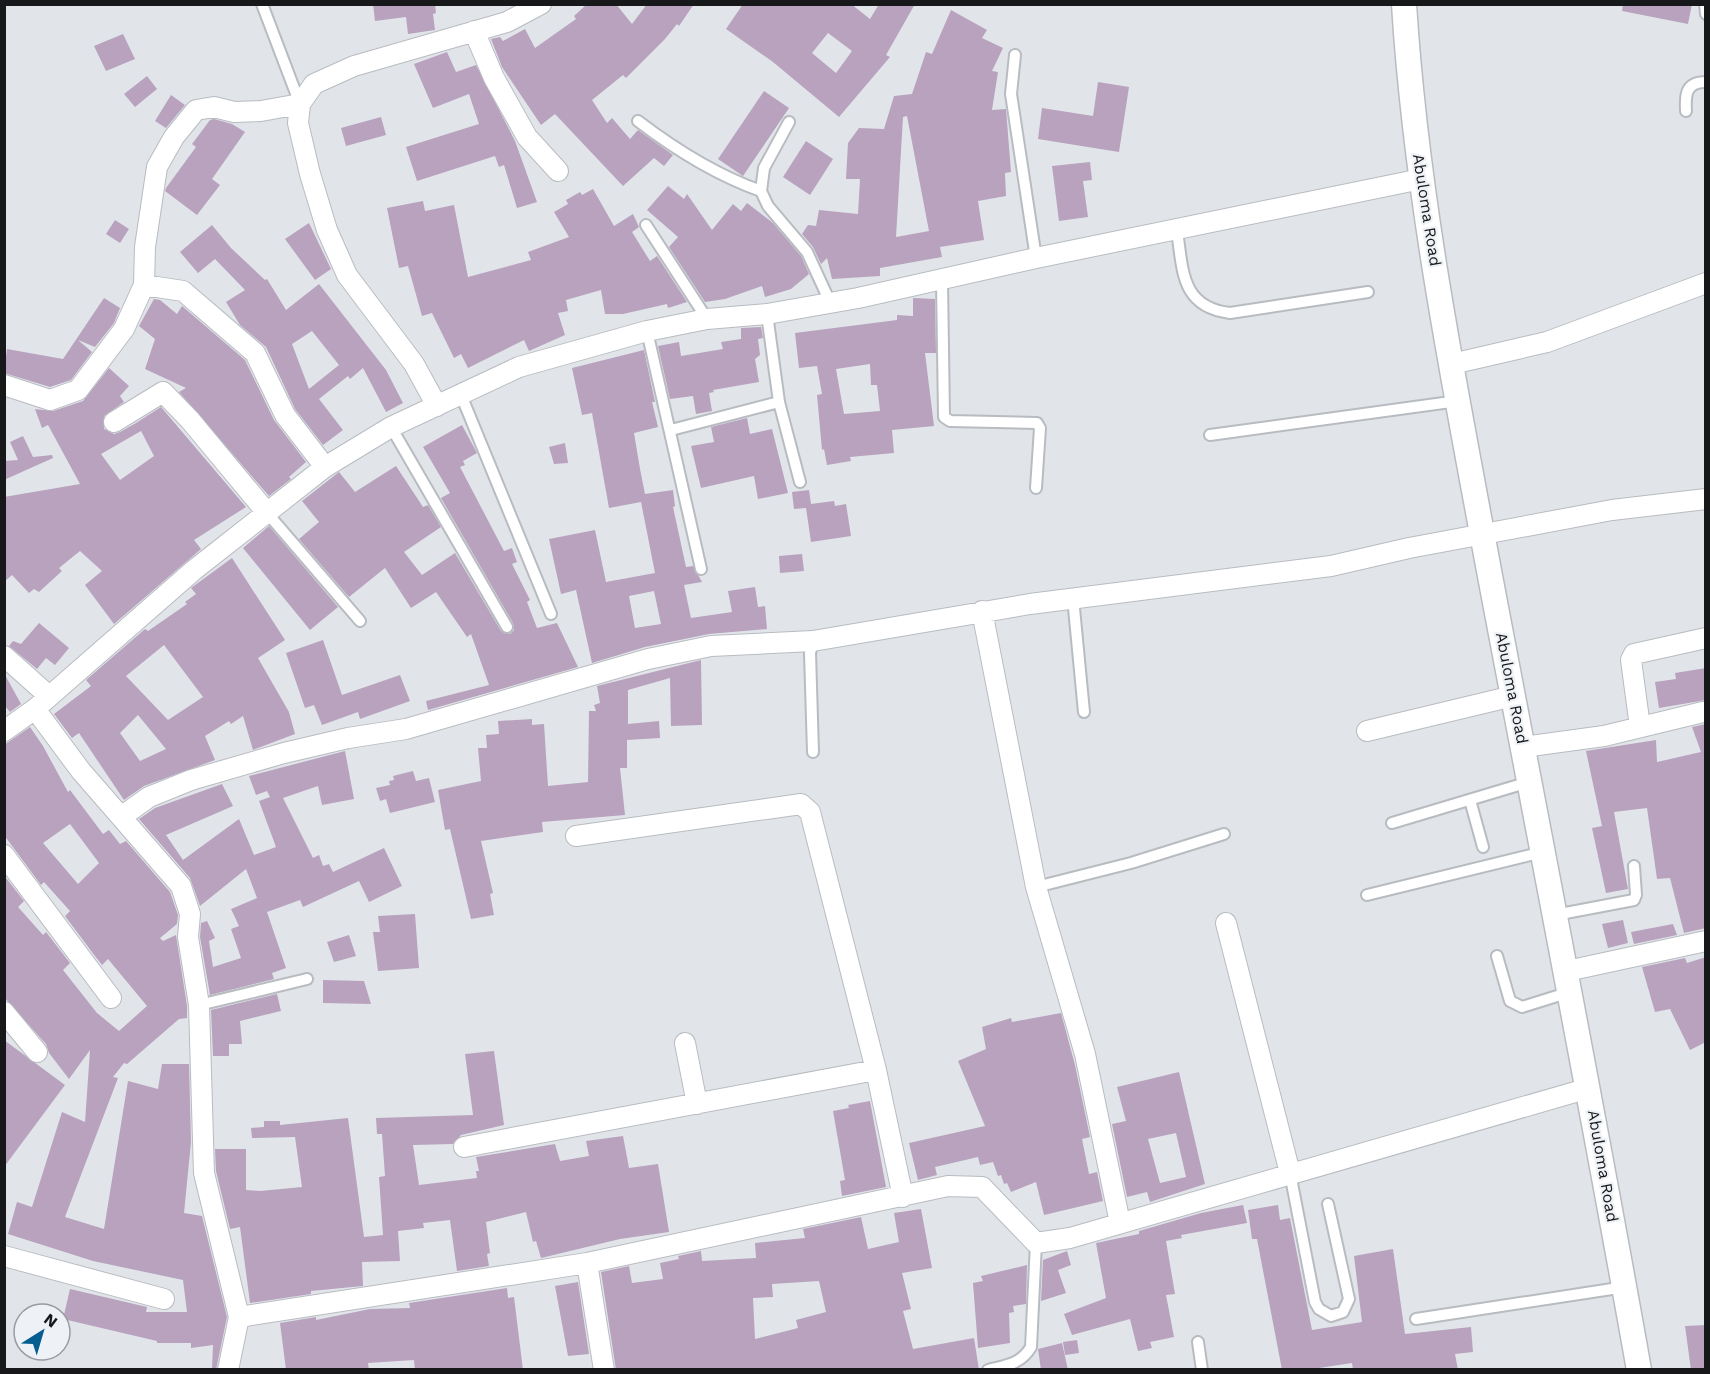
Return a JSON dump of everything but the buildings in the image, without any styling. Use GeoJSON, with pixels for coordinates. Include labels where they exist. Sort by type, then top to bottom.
{"type":"FeatureCollection","features":[{"type":"Feature","properties":{"kind":"street"},"geometry":{"type":"LineString","coordinates":[[436,406],[414,364],[346,275],[327,230],[310,174],[297,123],[300,104],[314,84],[354,66],[507,22],[541,4]]}},
{"type":"Feature","properties":{"kind":"street","name":"Abuloma Road"},"geometry":{"type":"LineString","coordinates":[[1404,4],[1409,89],[1421,179],[1452,364],[1529,782],[1590,1088],[1639,1370]]}},
{"type":"Feature","properties":{"kind":"street"},"geometry":{"type":"LineString","coordinates":[[474,31],[494,78],[528,137],[558,171]]}},
{"type":"Feature","properties":{"kind":"street"},"geometry":{"type":"LineString","coordinates":[[4,385],[50,400],[78,390],[124,329],[144,285],[145,247],[157,167],[186,122],[196,111],[214,107],[234,112],[261,111],[300,104]]}},
{"type":"Feature","properties":{"kind":"street"},"geometry":{"type":"LineString","coordinates":[[4,731],[42,702],[194,570],[325,468],[391,427],[519,367],[647,331],[707,319],[766,314],[942,281],[1036,258],[1177,231],[1421,179]]}},
{"type":"Feature","properties":{"kind":"street"},"geometry":{"type":"LineString","coordinates":[[1452,364],[1547,342],[1706,283]]}},
{"type":"Feature","properties":{"kind":"street"},"geometry":{"type":"LineString","coordinates":[[144,285],[183,291],[255,353],[285,415],[325,468]]}},
{"type":"Feature","properties":{"kind":"street"},"geometry":{"type":"LineString","coordinates":[[114,422],[163,392],[190,420],[268,514]]}},
{"type":"Feature","properties":{"kind":"street"},"geometry":{"type":"LineString","coordinates":[[120,817],[149,797],[191,780],[326,743],[406,729],[648,659],[711,646],[813,641],[982,611],[1331,566],[1482,534],[1612,510],[1706,499]]}},
{"type":"Feature","properties":{"kind":"street"},"geometry":{"type":"LineString","coordinates":[[982,611],[1036,887],[1085,1054],[1120,1223]]}},
{"type":"Feature","properties":{"kind":"street"},"geometry":{"type":"LineString","coordinates":[[1640,728],[1631,660],[1634,654],[1706,638]]}},
{"type":"Feature","properties":{"kind":"street"},"geometry":{"type":"LineString","coordinates":[[4,656],[42,702],[81,771],[181,886],[190,914],[188,937],[199,1005],[204,1173],[239,1317],[228,1370]]}},
{"type":"Feature","properties":{"kind":"street"},"geometry":{"type":"LineString","coordinates":[[1367,731],[1513,696]]}},
{"type":"Feature","properties":{"kind":"street"},"geometry":{"type":"LineString","coordinates":[[1523,747],[1604,736],[1703,712]]}},
{"type":"Feature","properties":{"kind":"street"},"geometry":{"type":"LineString","coordinates":[[576,836],[801,804],[810,812],[816,828],[876,1070],[903,1197]]}},
{"type":"Feature","properties":{"kind":"street"},"geometry":{"type":"LineString","coordinates":[[4,855],[111,998]]}},
{"type":"Feature","properties":{"kind":"street"},"geometry":{"type":"LineString","coordinates":[[1227,923],[1290,1173]]}},
{"type":"Feature","properties":{"kind":"street"},"geometry":{"type":"LineString","coordinates":[[1569,981],[1706,941]]}},
{"type":"Feature","properties":{"kind":"street"},"geometry":{"type":"LineString","coordinates":[[4,1012],[38,1052]]}},
{"type":"Feature","properties":{"kind":"street"},"geometry":{"type":"LineString","coordinates":[[685,1043],[697,1104]]}},
{"type":"Feature","properties":{"kind":"street"},"geometry":{"type":"LineString","coordinates":[[464,1147],[876,1070]]}},
{"type":"Feature","properties":{"kind":"street"},"geometry":{"type":"LineString","coordinates":[[239,1317],[587,1263],[948,1186],[982,1187],[1036,1243],[1070,1238],[1590,1088]]}},
{"type":"Feature","properties":{"kind":"street"},"geometry":{"type":"LineString","coordinates":[[4,1256],[164,1299]]}},
{"type":"Feature","properties":{"kind":"street"},"geometry":{"type":"LineString","coordinates":[[587,1263],[604,1370]]}},
{"type":"Feature","properties":{"kind":"lane"},"geometry":{"type":"LineString","coordinates":[[262,4],[300,104]]}},
{"type":"Feature","properties":{"kind":"lane"},"geometry":{"type":"LineString","coordinates":[[1705,4],[1706,14]]}},
{"type":"Feature","properties":{"kind":"lane"},"geometry":{"type":"LineString","coordinates":[[1015,55],[1011,94],[1036,258]]}},
{"type":"Feature","properties":{"kind":"lane"},"geometry":{"type":"LineString","coordinates":[[1686,111],[1685,93],[1689,87],[1697,82],[1706,82]]}},
{"type":"Feature","properties":{"kind":"lane"},"geometry":{"type":"LineString","coordinates":[[638,121],[667,143],[714,171],[761,191]]}},
{"type":"Feature","properties":{"kind":"lane"},"geometry":{"type":"LineString","coordinates":[[789,122],[764,168],[761,191],[768,206],[807,252],[830,302]]}},
{"type":"Feature","properties":{"kind":"lane"},"geometry":{"type":"LineString","coordinates":[[645,225],[707,319]]}},
{"type":"Feature","properties":{"kind":"lane"},"geometry":{"type":"LineString","coordinates":[[1177,231],[1184,277],[1189,290],[1202,305],[1215,311],[1230,313],[1368,292]]}},
{"type":"Feature","properties":{"kind":"lane"},"geometry":{"type":"LineString","coordinates":[[942,281],[944,417],[950,421],[1037,423],[1041,428],[1036,488]]}},
{"type":"Feature","properties":{"kind":"lane"},"geometry":{"type":"LineString","coordinates":[[766,314],[779,402],[800,482]]}},
{"type":"Feature","properties":{"kind":"lane"},"geometry":{"type":"LineString","coordinates":[[647,331],[701,569]]}},
{"type":"Feature","properties":{"kind":"lane"},"geometry":{"type":"LineString","coordinates":[[461,395],[551,614]]}},
{"type":"Feature","properties":{"kind":"lane"},"geometry":{"type":"LineString","coordinates":[[1210,435],[1459,401]]}},
{"type":"Feature","properties":{"kind":"lane"},"geometry":{"type":"LineString","coordinates":[[671,430],[779,402]]}},
{"type":"Feature","properties":{"kind":"lane"},"geometry":{"type":"LineString","coordinates":[[391,427],[507,627]]}},
{"type":"Feature","properties":{"kind":"lane"},"geometry":{"type":"LineString","coordinates":[[268,514],[360,621]]}},
{"type":"Feature","properties":{"kind":"lane"},"geometry":{"type":"LineString","coordinates":[[1072,598],[1084,712]]}},
{"type":"Feature","properties":{"kind":"lane"},"geometry":{"type":"LineString","coordinates":[[813,641],[810,653],[813,752]]}},
{"type":"Feature","properties":{"kind":"lane"},"geometry":{"type":"LineString","coordinates":[[1392,823],[1529,782]]}},
{"type":"Feature","properties":{"kind":"lane"},"geometry":{"type":"LineString","coordinates":[[1470,800],[1483,847]]}},
{"type":"Feature","properties":{"kind":"lane"},"geometry":{"type":"LineString","coordinates":[[1036,887],[1131,863],[1224,834]]}},
{"type":"Feature","properties":{"kind":"lane"},"geometry":{"type":"LineString","coordinates":[[1367,895],[1543,852]]}},
{"type":"Feature","properties":{"kind":"lane"},"geometry":{"type":"LineString","coordinates":[[1556,915],[1634,900],[1636,895],[1634,866]]}},
{"type":"Feature","properties":{"kind":"lane"},"geometry":{"type":"LineString","coordinates":[[1497,956],[1510,1001],[1514,1005],[1522,1007],[1569,981]]}},
{"type":"Feature","properties":{"kind":"lane"},"geometry":{"type":"LineString","coordinates":[[199,1005],[307,979]]}},
{"type":"Feature","properties":{"kind":"lane"},"geometry":{"type":"LineString","coordinates":[[1290,1173],[1315,1302],[1319,1309],[1331,1316],[1343,1312],[1349,1299],[1328,1204]]}},
{"type":"Feature","properties":{"kind":"lane"},"geometry":{"type":"LineString","coordinates":[[988,1370],[1024,1359],[1031,1347],[1036,1243]]}},
{"type":"Feature","properties":{"kind":"lane"},"geometry":{"type":"LineString","coordinates":[[1416,1319],[1625,1287]]}},
{"type":"Feature","properties":{"kind":"lane"},"geometry":{"type":"LineString","coordinates":[[1198,1342],[1202,1370]]}}]}
